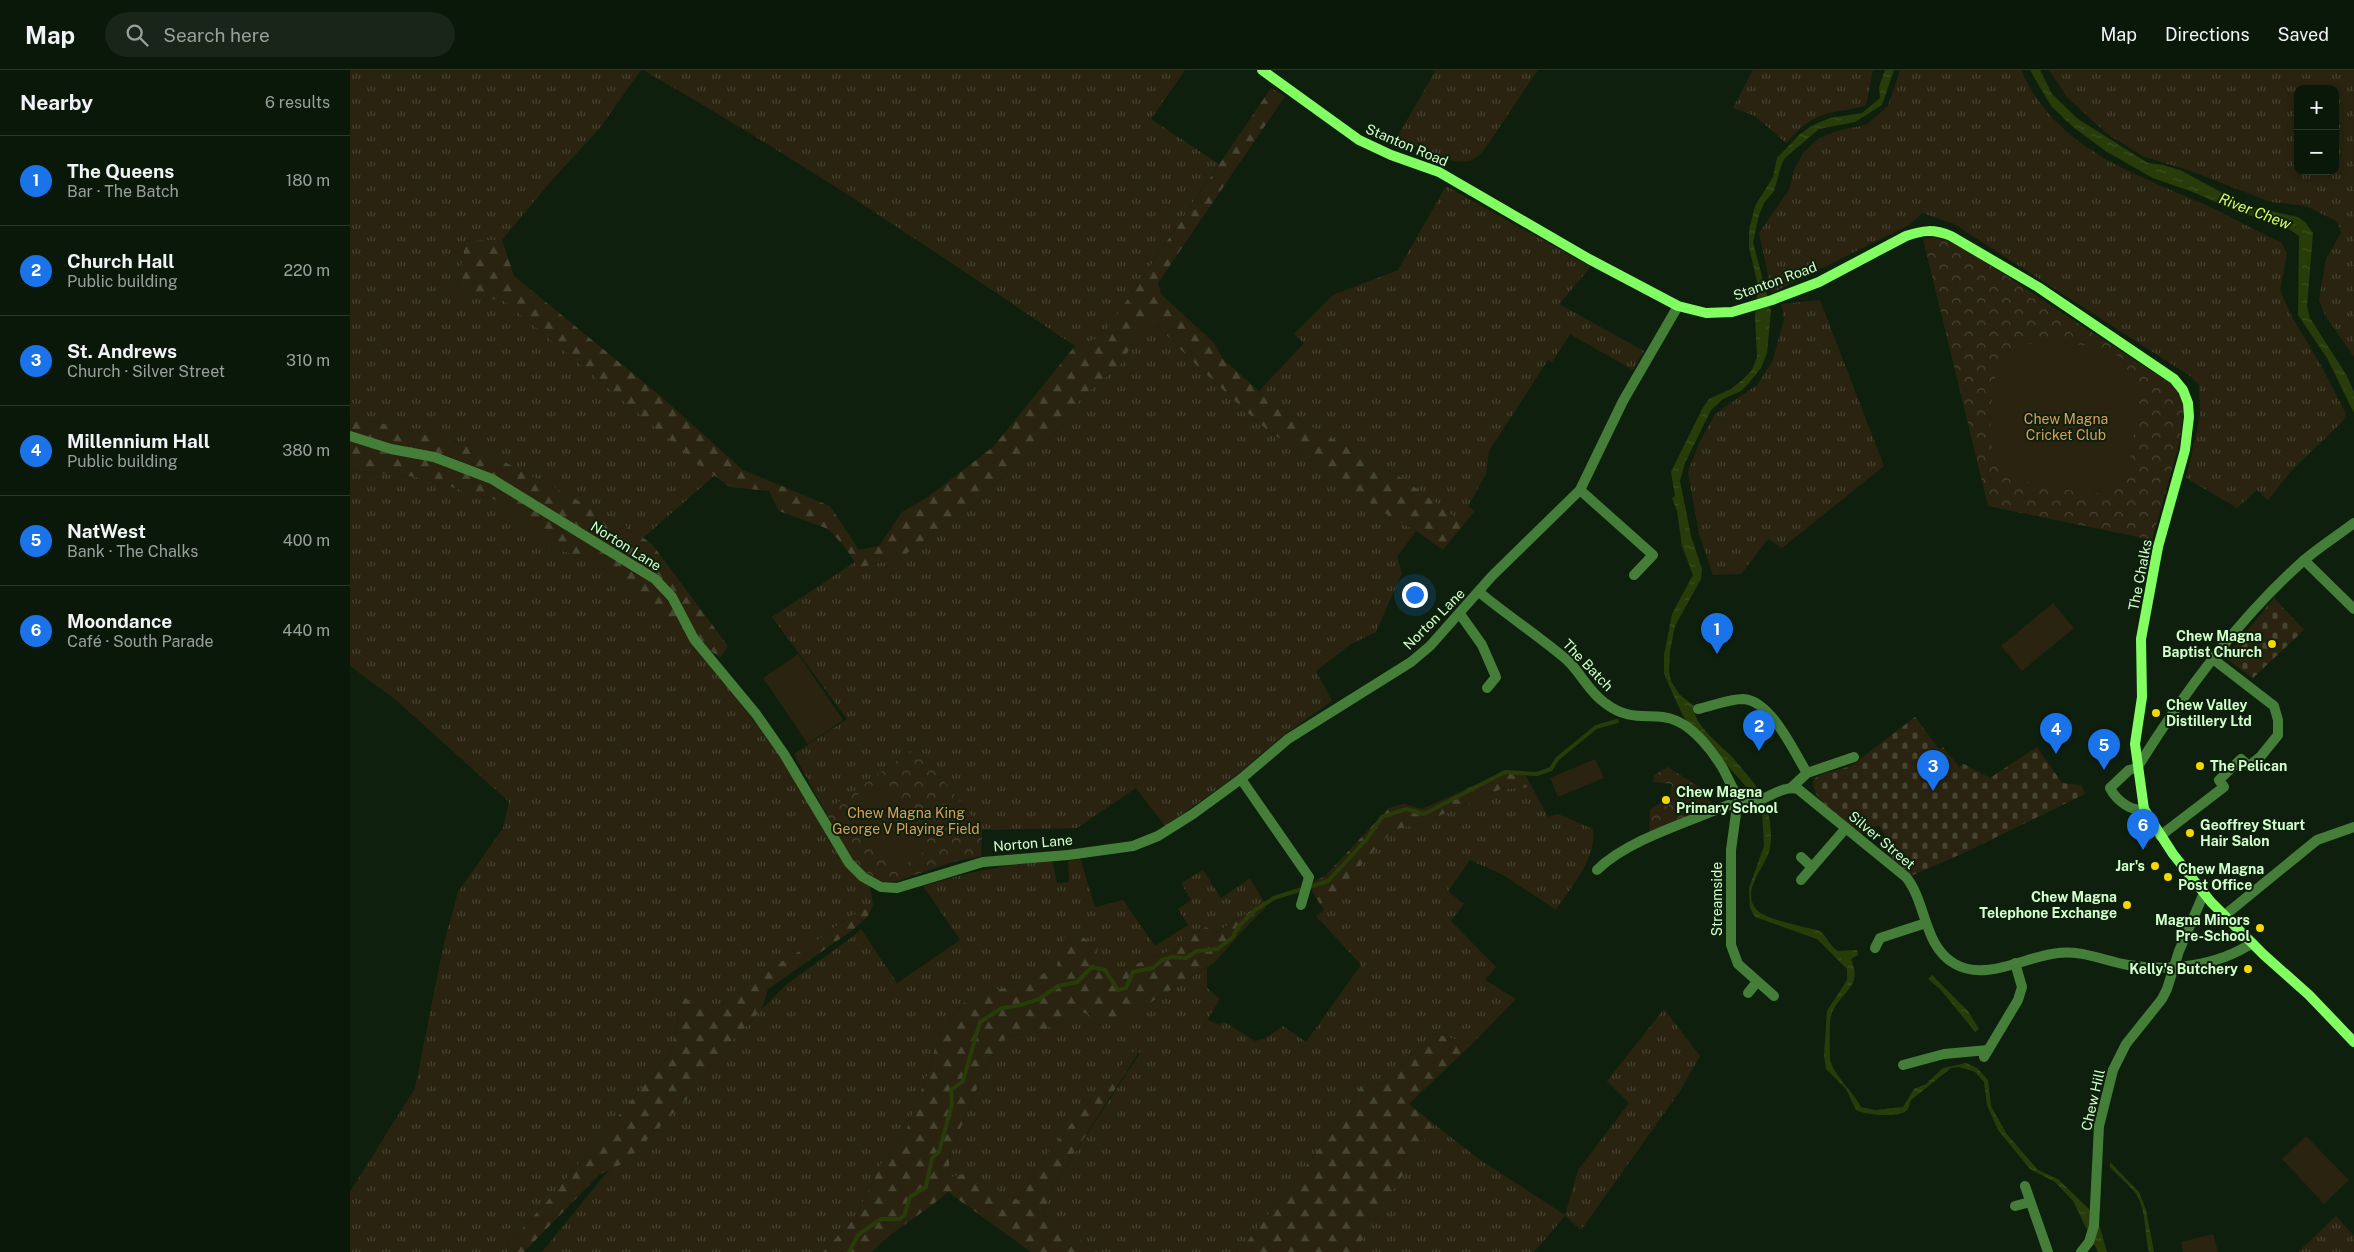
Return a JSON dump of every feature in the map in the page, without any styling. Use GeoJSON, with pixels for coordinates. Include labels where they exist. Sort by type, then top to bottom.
{"type":"FeatureCollection","features":[{"type":"Feature","properties":{"kind":"main road","name":"Stanton Road"},"geometry":{"type":"LineString","coordinates":[[1262,70],[1359,140],[1391,156],[1439,172],[1589,259],[1678,306],[1706,314],[1732,312],[1772,300],[1819,282],[1906,236],[1921,230],[1936,230],[1952,236],[2038,287],[2163,372],[2183,390]]}},
{"type":"Feature","properties":{"kind":"main road","name":"The Chalks"},"geometry":{"type":"LineString","coordinates":[[2144,809],[2135,744],[2142,696],[2141,639],[2158,547],[2185,450],[2190,417],[2183,390]]}},
{"type":"Feature","properties":{"kind":"main road"},"geometry":{"type":"LineString","coordinates":[[2144,809],[2160,836],[2204,893],[2252,943],[2309,995],[2354,1042]]}},
{"type":"Feature","properties":{"kind":"street","name":"Norton Lane"},"geometry":{"type":"LineString","coordinates":[[350,436],[391,449],[434,457],[492,479],[655,580],[672,597],[694,639],[751,707],[773,738],[849,862],[863,877],[881,887],[897,888],[983,862],[1011,858],[1068,855],[1132,846],[1158,836],[1193,814],[1241,779],[1302,730],[1411,662],[1430,646],[1492,576],[1580,490],[1623,401],[1678,306]]}},
{"type":"Feature","properties":{"kind":"street"},"geometry":{"type":"LineString","coordinates":[[1580,490],[1653,555],[1634,575]]}},
{"type":"Feature","properties":{"kind":"street"},"geometry":{"type":"LineString","coordinates":[[2144,809],[2136,811],[2129,808],[2110,788],[2122,775],[2129,770],[2137,768],[2213,659],[2267,597],[2304,560],[2354,523]]}},
{"type":"Feature","properties":{"kind":"street"},"geometry":{"type":"LineString","coordinates":[[2304,560],[2354,609]]}},
{"type":"Feature","properties":{"kind":"street","name":"The Batch"},"geometry":{"type":"LineString","coordinates":[[1479,592],[1569,662],[1603,702],[1612,708],[1624,714],[1668,718],[1682,724],[1698,737],[1714,756],[1739,803]]}},
{"type":"Feature","properties":{"kind":"street"},"geometry":{"type":"LineString","coordinates":[[1460,614],[1482,645],[1496,677],[1487,688]]}},
{"type":"Feature","properties":{"kind":"street"},"geometry":{"type":"LineString","coordinates":[[2160,836],[2224,787],[2219,780],[2241,758],[2249,766],[2261,756],[2278,734],[2278,720],[2274,706],[2213,659]]}},
{"type":"Feature","properties":{"kind":"street"},"geometry":{"type":"LineString","coordinates":[[1698,709],[1745,699],[1761,706],[1777,724],[1807,773]]}},
{"type":"Feature","properties":{"kind":"street"},"geometry":{"type":"LineString","coordinates":[[1597,870],[1612,856],[1645,840],[1728,806],[1739,803],[1754,803],[1791,788],[1807,773],[1854,757]]}},
{"type":"Feature","properties":{"kind":"street"},"geometry":{"type":"LineString","coordinates":[[1241,779],[1309,877],[1303,901]]}},
{"type":"Feature","properties":{"kind":"street","name":"Silver Street"},"geometry":{"type":"LineString","coordinates":[[1791,788],[1798,789],[1906,877],[1913,889],[1926,923],[1943,955],[1966,969],[1993,969],[2057,953],[2070,952],[2129,966],[2187,968],[2243,949],[2252,943]]}},
{"type":"Feature","properties":{"kind":"street","name":"Streamside"},"geometry":{"type":"LineString","coordinates":[[1739,803],[1731,850],[1731,945],[1738,964],[1774,996]]}},
{"type":"Feature","properties":{"kind":"street"},"geometry":{"type":"LineString","coordinates":[[2225,916],[2316,840],[2354,827]]}},
{"type":"Feature","properties":{"kind":"street"},"geometry":{"type":"LineString","coordinates":[[1801,880],[1846,828]]}},
{"type":"Feature","properties":{"kind":"street"},"geometry":{"type":"LineString","coordinates":[[1801,857],[1812,867]]}},
{"type":"Feature","properties":{"kind":"street","name":"Chew Hill"},"geometry":{"type":"LineString","coordinates":[[2082,1251],[2089,1242],[2094,1226],[2099,1126],[2114,1070],[2126,1044],[2162,999],[2182,943],[2204,893]]}},
{"type":"Feature","properties":{"kind":"street"},"geometry":{"type":"LineString","coordinates":[[1875,948],[1880,938],[1926,923]]}},
{"type":"Feature","properties":{"kind":"street"},"geometry":{"type":"LineString","coordinates":[[1904,1065],[1944,1054],[1986,1053],[2018,1000],[2022,987],[2015,963]]}},
{"type":"Feature","properties":{"kind":"street"},"geometry":{"type":"LineString","coordinates":[[1748,992],[1757,982]]}},
{"type":"Feature","properties":{"kind":"street"},"geometry":{"type":"LineString","coordinates":[[2025,1186],[2048,1252]]}},
{"type":"Feature","properties":{"kind":"street"},"geometry":{"type":"LineString","coordinates":[[2016,1206],[2030,1202]]}},
{"type":"Feature","properties":{"kind":"green space"},"geometry":{"type":"Polygon","coordinates":[[[350,70],[641,70],[599,129],[552,180],[502,240],[466,241],[456,292],[504,301],[715,475],[643,538],[625,525],[480,449],[350,415],[350,70]]]}},
{"type":"Feature","properties":{"kind":"green space"},"geometry":{"type":"Polygon","coordinates":[[[643,70],[1185,70],[1151,119],[1219,164],[1102,337],[1075,346],[808,169],[643,70]]]}},
{"type":"Feature","properties":{"kind":"green space"},"geometry":{"type":"Polygon","coordinates":[[[1436,70],[1538,70],[1484,150],[1473,160],[1460,161],[1432,154],[1397,137],[1436,70]]]}},
{"type":"Feature","properties":{"kind":"green space"},"geometry":{"type":"Polygon","coordinates":[[[1753,70],[1873,70],[1866,105],[1815,118],[1802,127],[1786,143],[1755,116],[1733,108],[1753,70]]]}},
{"type":"Feature","properties":{"kind":"green space"},"geometry":{"type":"Polygon","coordinates":[[[1900,70],[2021,70],[2036,97],[2054,120],[2099,155],[2151,182],[2215,209],[2281,242],[2287,254],[2280,290],[2292,317],[2322,367],[2346,414],[2343,421],[2291,471],[2268,500],[2257,490],[2237,508],[2186,478],[2200,416],[2199,385],[2190,376],[1954,224],[1922,213],[1909,225],[1772,293],[1759,233],[1789,190],[1794,170],[1803,153],[1819,138],[1840,130],[1866,125],[1888,106],[1900,70]]]}},
{"type":"Feature","properties":{"kind":"green space"},"geometry":{"type":"Polygon","coordinates":[[[2049,70],[2354,70],[2354,357],[2325,315],[2319,300],[2326,259],[2341,233],[2338,222],[2306,206],[2271,202],[2188,170],[2142,156],[2106,133],[2067,97],[2049,70]]]}},
{"type":"Feature","properties":{"kind":"green space"},"geometry":{"type":"Polygon","coordinates":[[[1271,88],[1285,96],[1158,283],[1161,294],[1214,343],[1223,359],[1259,391],[1303,422],[1405,480],[1464,524],[1443,550],[1416,531],[1378,509],[1261,425],[1191,360],[1149,317],[1120,365],[1081,398],[1062,427],[999,480],[973,506],[903,556],[859,568],[844,546],[828,529],[779,511],[769,491],[730,487],[696,462],[504,301],[456,293],[466,241],[502,240],[514,276],[664,399],[743,470],[830,506],[859,550],[879,546],[902,512],[928,497],[993,447],[1075,346],[1102,337],[1271,88]]]}},
{"type":"Feature","properties":{"kind":"green space"},"geometry":{"type":"Polygon","coordinates":[[[1446,186],[1591,267],[1559,304],[1644,351],[1633,370],[1570,334],[1552,362],[1548,360],[1489,451],[1486,474],[1468,506],[1475,511],[1464,524],[1405,480],[1303,422],[1259,391],[1304,343],[1294,334],[1333,295],[1398,270],[1446,186]]]}},
{"type":"Feature","properties":{"kind":"green space","name":"Chew Magna Cricket Club"},"geometry":{"type":"Polygon","coordinates":[[[1938,236],[1961,246],[2177,388],[2184,405],[2180,441],[2152,540],[1988,506],[1923,239],[1938,236]]]}},
{"type":"Feature","properties":{"kind":"green space"},"geometry":{"type":"Polygon","coordinates":[[[1820,300],[1884,466],[1782,548],[1768,539],[1741,574],[1713,575],[1699,534],[1688,472],[1700,441],[1715,414],[1757,385],[1773,360],[1784,319],[1781,304],[1820,300]]]}},
{"type":"Feature","properties":{"kind":"green space"},"geometry":{"type":"Polygon","coordinates":[[[1149,316],[1191,360],[1261,425],[1378,509],[1416,531],[1397,557],[1402,573],[1376,632],[1351,644],[1316,671],[1332,701],[1280,738],[1236,776],[1165,826],[1136,788],[1077,828],[982,830],[917,746],[825,812],[794,754],[847,719],[772,617],[855,562],[859,568],[903,556],[973,506],[999,480],[1062,427],[1081,398],[1120,365],[1149,316]]]}},
{"type":"Feature","properties":{"kind":"green space"},"geometry":{"type":"Polygon","coordinates":[[[2040,340],[2099,347],[2120,357],[2140,394],[2129,466],[2124,479],[2109,491],[2092,494],[2030,483],[2010,474],[1997,460],[1990,441],[1993,383],[2002,361],[2019,348],[2040,340]]]}},
{"type":"Feature","properties":{"kind":"green space"},"geometry":{"type":"Polygon","coordinates":[[[350,415],[480,449],[625,525],[652,544],[728,646],[720,658],[590,558],[550,548],[499,501],[417,477],[350,470],[350,415]]]}},
{"type":"Feature","properties":{"kind":"green space"},"geometry":{"type":"Polygon","coordinates":[[[350,470],[417,477],[499,501],[550,548],[590,558],[686,631],[781,757],[838,855],[851,870],[870,885],[873,905],[846,919],[812,944],[772,967],[710,1014],[682,997],[671,1053],[549,1199],[506,1247],[508,1252],[350,1252],[350,1192],[415,1088],[444,943],[458,892],[503,828],[509,802],[396,700],[350,666],[350,470]]]}},
{"type":"Feature","properties":{"kind":"green space"},"geometry":{"type":"Polygon","coordinates":[[[2274,598],[2304,630],[2253,678],[2225,658],[2274,598]]]}},
{"type":"Feature","properties":{"kind":"green space"},"geometry":{"type":"Polygon","coordinates":[[[2053,603],[2074,628],[2022,671],[2001,646],[2053,603]]]}},
{"type":"Feature","properties":{"kind":"green space"},"geometry":{"type":"Polygon","coordinates":[[[798,654],[843,720],[808,744],[763,678],[798,654]]]}},
{"type":"Feature","properties":{"kind":"green space"},"geometry":{"type":"Polygon","coordinates":[[[1915,717],[1939,749],[1943,747],[1959,767],[1964,764],[1990,778],[2037,747],[2062,783],[2081,785],[2085,794],[1966,852],[1913,875],[1907,874],[1886,857],[1890,854],[1883,842],[1887,840],[1880,826],[1871,827],[1859,836],[1837,818],[1817,796],[1813,780],[1825,773],[1855,763],[1915,717]]]}},
{"type":"Feature","properties":{"kind":"green space","name":"Chew Magna King George V Playing Field"},"geometry":{"type":"Polygon","coordinates":[[[917,746],[982,830],[981,856],[953,862],[897,881],[883,882],[863,871],[852,860],[825,812],[917,746]]]}},
{"type":"Feature","properties":{"kind":"green space"},"geometry":{"type":"Polygon","coordinates":[[[1595,759],[1604,778],[1558,797],[1550,778],[1595,759]]]}},
{"type":"Feature","properties":{"kind":"green space"},"geometry":{"type":"Polygon","coordinates":[[[1668,767],[1696,785],[1715,807],[1649,834],[1650,809],[1662,802],[1669,802],[1672,784],[1653,782],[1654,775],[1668,767]]]}},
{"type":"Feature","properties":{"kind":"green space"},"geometry":{"type":"Polygon","coordinates":[[[1506,771],[1523,771],[1532,787],[1501,789],[1423,823],[1393,830],[1331,898],[1320,904],[1308,884],[1325,876],[1389,808],[1404,804],[1422,809],[1506,771]]]}},
{"type":"Feature","properties":{"kind":"green space"},"geometry":{"type":"Polygon","coordinates":[[[883,778],[931,847],[895,871],[847,802],[883,778]]]}},
{"type":"Feature","properties":{"kind":"green space"},"geometry":{"type":"Polygon","coordinates":[[[1532,787],[1548,817],[1558,814],[1593,829],[1591,851],[1582,872],[1556,910],[1503,875],[1470,860],[1448,891],[1464,904],[1451,921],[1496,967],[1485,980],[1516,999],[1472,1044],[1433,1033],[1384,1084],[1363,1082],[1346,1114],[1239,1252],[1098,1252],[1044,1215],[1052,1188],[1140,1053],[1135,1050],[1083,1108],[1033,1173],[1021,1202],[967,1173],[947,1179],[951,1151],[985,1069],[998,1044],[1009,1036],[1040,1032],[1079,1011],[1101,1019],[1141,1009],[1207,967],[1207,988],[1220,999],[1207,1020],[1218,1024],[1225,1022],[1255,1041],[1266,1038],[1283,1026],[1306,1042],[1361,965],[1316,916],[1324,910],[1320,904],[1331,898],[1393,830],[1423,823],[1501,789],[1532,787]]]}},
{"type":"Feature","properties":{"kind":"green space"},"geometry":{"type":"Polygon","coordinates":[[[1080,858],[1095,907],[1123,900],[1155,946],[1188,925],[1178,909],[1191,900],[1181,883],[1203,870],[1221,898],[1250,878],[1264,902],[1215,933],[1203,927],[1188,935],[1174,949],[1116,972],[1094,962],[1057,967],[1025,982],[968,998],[939,1033],[929,1070],[906,1131],[881,1164],[856,1216],[823,1252],[542,1252],[603,1177],[611,1169],[626,1162],[698,1087],[716,1058],[762,1009],[787,984],[861,929],[897,983],[960,940],[923,886],[987,869],[1052,861],[1057,883],[1069,882],[1068,861],[1080,858]]]}},
{"type":"Feature","properties":{"kind":"green space"},"geometry":{"type":"Polygon","coordinates":[[[1264,902],[1266,907],[1214,963],[1121,1021],[1101,1019],[1079,1011],[1040,1032],[1009,1036],[998,1044],[985,1069],[951,1151],[947,1178],[967,1173],[1021,1202],[1033,1173],[1083,1108],[1135,1050],[1142,1047],[1052,1188],[1044,1215],[1098,1252],[1031,1252],[948,1192],[872,1252],[823,1252],[856,1216],[881,1164],[906,1131],[929,1070],[939,1033],[968,998],[1025,982],[1057,967],[1064,938],[1080,935],[1098,948],[1094,962],[1116,972],[1174,949],[1188,935],[1204,926],[1216,933],[1264,902]]]}},
{"type":"Feature","properties":{"kind":"green space"},"geometry":{"type":"Polygon","coordinates":[[[873,905],[868,916],[854,929],[768,989],[762,1009],[716,1058],[698,1087],[626,1162],[599,1175],[524,1252],[508,1252],[506,1247],[549,1199],[671,1053],[682,996],[710,1014],[772,967],[812,944],[846,919],[873,905]]]}},
{"type":"Feature","properties":{"kind":"green space"},"geometry":{"type":"Polygon","coordinates":[[[1664,1009],[1700,1056],[1680,1091],[1581,1230],[1565,1216],[1534,1252],[1355,1252],[1434,1124],[1479,1159],[1565,1215],[1578,1170],[1629,1103],[1607,1081],[1664,1009]]]}},
{"type":"Feature","properties":{"kind":"green space"},"geometry":{"type":"Polygon","coordinates":[[[1433,1033],[1472,1044],[1409,1104],[1434,1124],[1355,1252],[1239,1252],[1346,1114],[1363,1082],[1384,1084],[1433,1033]]]}},
{"type":"Feature","properties":{"kind":"green space"},"geometry":{"type":"Polygon","coordinates":[[[2306,1136],[2349,1180],[2324,1204],[2282,1159],[2306,1136]]]}},
{"type":"Feature","properties":{"kind":"green space"},"geometry":{"type":"Polygon","coordinates":[[[2336,1216],[2354,1236],[2354,1252],[2298,1252],[2336,1216]]]}},
{"type":"Feature","properties":{"kind":"green space"},"geometry":{"type":"Polygon","coordinates":[[[2213,1234],[2218,1252],[2183,1252],[2181,1242],[2213,1234]]]}},
{"type":"Feature","properties":{"kind":"water"},"geometry":{"type":"Polygon","coordinates":[[[1885,70],[1894,70],[1882,105],[1855,122],[1819,129],[1785,158],[1774,191],[1764,203],[1759,215],[1753,242],[1771,311],[1767,353],[1761,368],[1748,384],[1741,391],[1723,399],[1711,410],[1685,463],[1680,481],[1691,536],[1702,569],[1701,579],[1675,626],[1670,651],[1669,672],[1671,681],[1679,694],[1694,706],[1695,713],[1703,728],[1734,759],[1756,786],[1767,807],[1771,842],[1768,855],[1752,887],[1751,896],[1753,904],[1758,911],[1770,918],[1820,931],[1838,951],[1857,950],[1858,955],[1851,959],[1854,969],[1852,984],[1839,1001],[1830,1019],[1830,1059],[1839,1077],[1861,1107],[1875,1110],[1903,1107],[1914,1089],[1926,1084],[1943,1068],[1966,1063],[1977,1068],[1988,1080],[1991,1106],[2006,1133],[2038,1170],[2058,1179],[2090,1210],[2099,1224],[2107,1252],[2098,1252],[2073,1201],[2055,1182],[2030,1169],[1998,1130],[1987,1105],[1984,1082],[1975,1072],[1959,1067],[1951,1068],[1911,1100],[1908,1109],[1902,1113],[1881,1115],[1856,1110],[1846,1089],[1826,1069],[1824,1055],[1827,1011],[1847,980],[1847,969],[1817,939],[1755,917],[1750,908],[1749,888],[1764,846],[1762,812],[1751,792],[1683,716],[1664,674],[1664,655],[1672,614],[1693,575],[1682,546],[1677,511],[1672,498],[1675,496],[1671,472],[1702,409],[1709,399],[1731,389],[1742,380],[1752,370],[1757,357],[1755,316],[1758,286],[1749,247],[1749,230],[1755,206],[1773,177],[1777,158],[1799,135],[1811,126],[1830,118],[1862,113],[1880,98],[1879,87],[1885,70]]]}},
{"type":"Feature","properties":{"kind":"water","name":"River Chew"},"geometry":{"type":"Polygon","coordinates":[[[2030,70],[2040,70],[2052,94],[2078,119],[2148,163],[2180,170],[2247,206],[2298,217],[2305,222],[2313,233],[2307,306],[2310,318],[2347,376],[2354,392],[2354,413],[2327,358],[2298,315],[2299,236],[2289,229],[2240,213],[2193,192],[2153,178],[2107,152],[2073,127],[2051,106],[2030,70]]]}},
{"type":"Feature","properties":{"kind":"water"},"geometry":{"type":"Polygon","coordinates":[[[1932,975],[1968,1011],[1979,1029],[1975,1032],[1940,989],[1928,979],[1932,975]]]}},
{"type":"Feature","properties":{"kind":"water"},"geometry":{"type":"Polygon","coordinates":[[[2110,1162],[2139,1192],[2146,1210],[2154,1252],[2149,1252],[2143,1211],[2138,1196],[2110,1167],[2110,1162]]]}},
{"type":"Feature","properties":{"kind":"waterway"},"geometry":{"type":"LineString","coordinates":[[849,1252],[858,1235],[881,1219],[900,1219],[904,1216],[910,1197],[926,1187],[932,1158],[939,1152],[952,1104],[951,1090],[963,1081],[980,1022],[1002,1008],[1021,1005],[1039,999],[1058,986],[1077,982],[1092,967],[1105,970],[1118,990],[1126,988],[1133,972],[1153,968],[1162,960],[1172,957],[1186,958],[1197,951],[1218,949],[1233,937],[1238,927],[1255,910],[1274,898],[1328,881],[1366,840],[1382,817],[1406,809],[1424,814],[1505,772],[1537,774],[1551,769],[1557,759],[1596,727],[1617,721]]}},
{"type":"Feature","properties":{"kind":"place","name":"Chew Magna Baptist Church"},"geometry":{"type":"Point","coordinates":[2272,644]}},
{"type":"Feature","properties":{"kind":"place","name":"The Queens"},"geometry":{"type":"Point","coordinates":[1717,654]}},
{"type":"Feature","properties":{"kind":"place","name":"Chew Valley Distillery Ltd"},"geometry":{"type":"Point","coordinates":[2156,713]}},
{"type":"Feature","properties":{"kind":"place","name":"Church Hall"},"geometry":{"type":"Point","coordinates":[1759,751]}},
{"type":"Feature","properties":{"kind":"place","name":"Millennium Hall"},"geometry":{"type":"Point","coordinates":[2056,754]}},
{"type":"Feature","properties":{"kind":"place","name":"The Pelican"},"geometry":{"type":"Point","coordinates":[2200,766]}},
{"type":"Feature","properties":{"kind":"place","name":"NatWest"},"geometry":{"type":"Point","coordinates":[2104,770]}},
{"type":"Feature","properties":{"kind":"place","name":"St. Andrews"},"geometry":{"type":"Point","coordinates":[1933,791]}},
{"type":"Feature","properties":{"kind":"place","name":"Chew Magna Primary School"},"geometry":{"type":"Point","coordinates":[1666,800]}},
{"type":"Feature","properties":{"kind":"place","name":"Geoffrey Stuart Hair Salon"},"geometry":{"type":"Point","coordinates":[2190,833]}},
{"type":"Feature","properties":{"kind":"place","name":"Moondance"},"geometry":{"type":"Point","coordinates":[2143,850]}},
{"type":"Feature","properties":{"kind":"place","name":"Jar's"},"geometry":{"type":"Point","coordinates":[2155,866]}},
{"type":"Feature","properties":{"kind":"place","name":"Chew Magna Post Office"},"geometry":{"type":"Point","coordinates":[2168,877]}},
{"type":"Feature","properties":{"kind":"place","name":"Chew Magna Telephone Exchange"},"geometry":{"type":"Point","coordinates":[2127,905]}},
{"type":"Feature","properties":{"kind":"place","name":"Magna Minors Pre-School"},"geometry":{"type":"Point","coordinates":[2260,928]}},
{"type":"Feature","properties":{"kind":"place","name":"Kelly's Butchery"},"geometry":{"type":"Point","coordinates":[2248,969]}}]}
